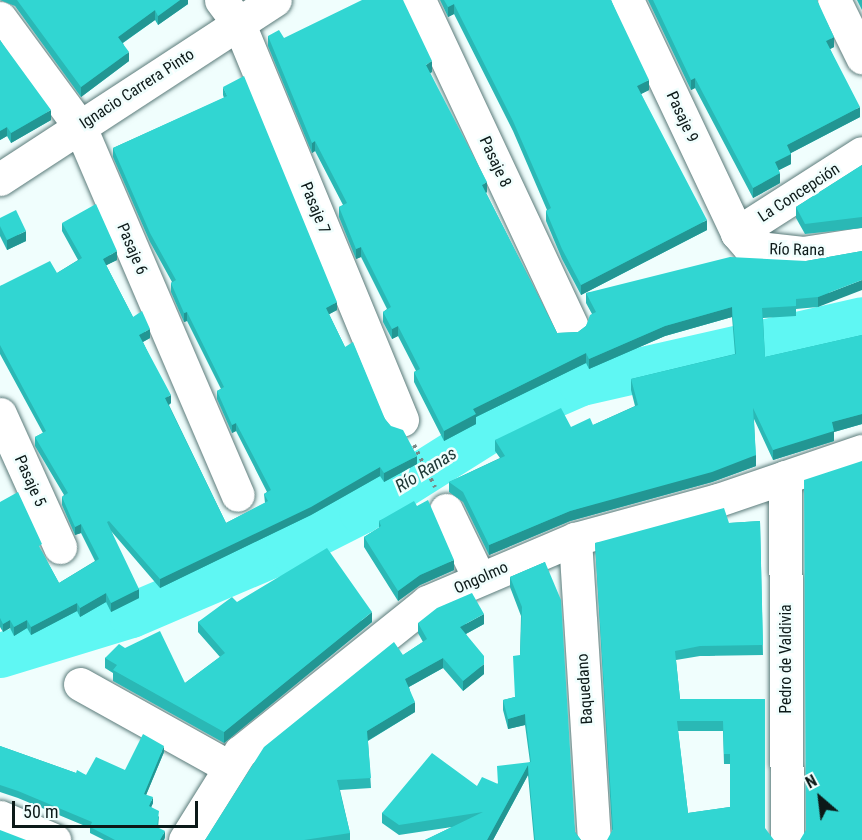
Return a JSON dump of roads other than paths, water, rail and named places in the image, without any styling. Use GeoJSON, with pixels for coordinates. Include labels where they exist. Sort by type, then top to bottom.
{"type":"FeatureCollection","features":[{"type":"Feature","properties":{"kind":"street","name":"Ignacio Carrera Pinto"},"geometry":{"type":"LineString","coordinates":[[0,179],[80,127],[230,12],[275,0]]}},
{"type":"Feature","properties":{"kind":"street","name":"Pasaje 8"},"geometry":{"type":"LineString","coordinates":[[420,0],[571,325]]}},
{"type":"Feature","properties":{"kind":"street","name":"Pasaje 9"},"geometry":{"type":"LineString","coordinates":[[627,0],[737,233]]}},
{"type":"Feature","properties":{"kind":"street"},"geometry":{"type":"LineString","coordinates":[[834,0],[862,57]]}},
{"type":"Feature","properties":{"kind":"street","name":"Pasaje 7"},"geometry":{"type":"LineString","coordinates":[[230,12],[402,420]]}},
{"type":"Feature","properties":{"kind":"street","name":"Pasaje 6"},"geometry":{"type":"LineString","coordinates":[[0,18],[80,127],[238,495]]}},
{"type":"Feature","properties":{"kind":"street","name":"La Concepción"},"geometry":{"type":"LineString","coordinates":[[737,233],[862,153]]}},
{"type":"Feature","properties":{"kind":"street","name":"Río Rana"},"geometry":{"type":"LineString","coordinates":[[737,233],[749,248],[772,252],[831,251],[862,243]]}},
{"type":"Feature","properties":{"kind":"street","name":"Pasaje 5"},"geometry":{"type":"LineString","coordinates":[[0,414],[60,547]]}},
{"type":"Feature","properties":{"kind":"street","name":"Ongolmo"},"geometry":{"type":"LineString","coordinates":[[185,840],[229,767],[257,737],[404,617],[479,578],[575,539],[862,452]]}},
{"type":"Feature","properties":{"kind":"street","name":"Pedro de Valdivia"},"geometry":{"type":"LineString","coordinates":[[785,477],[787,840]]}},
{"type":"Feature","properties":{"kind":"street"},"geometry":{"type":"LineString","coordinates":[[446,510],[479,578]]}},
{"type":"Feature","properties":{"kind":"street","name":"Baquedano"},"geometry":{"type":"LineString","coordinates":[[575,539],[594,840]]}},
{"type":"Feature","properties":{"kind":"street"},"geometry":{"type":"LineString","coordinates":[[80,684],[229,767]]}},
{"type":"Feature","properties":{"kind":"street"},"geometry":{"type":"LineString","coordinates":[[0,817],[54,840]]}},
{"type":"Feature","properties":{"kind":"waterway","name":"Río Ranas"},"geometry":{"type":"LineString","coordinates":[[0,655],[131,615],[288,548],[361,511],[528,406],[581,383],[862,319]]}}]}
